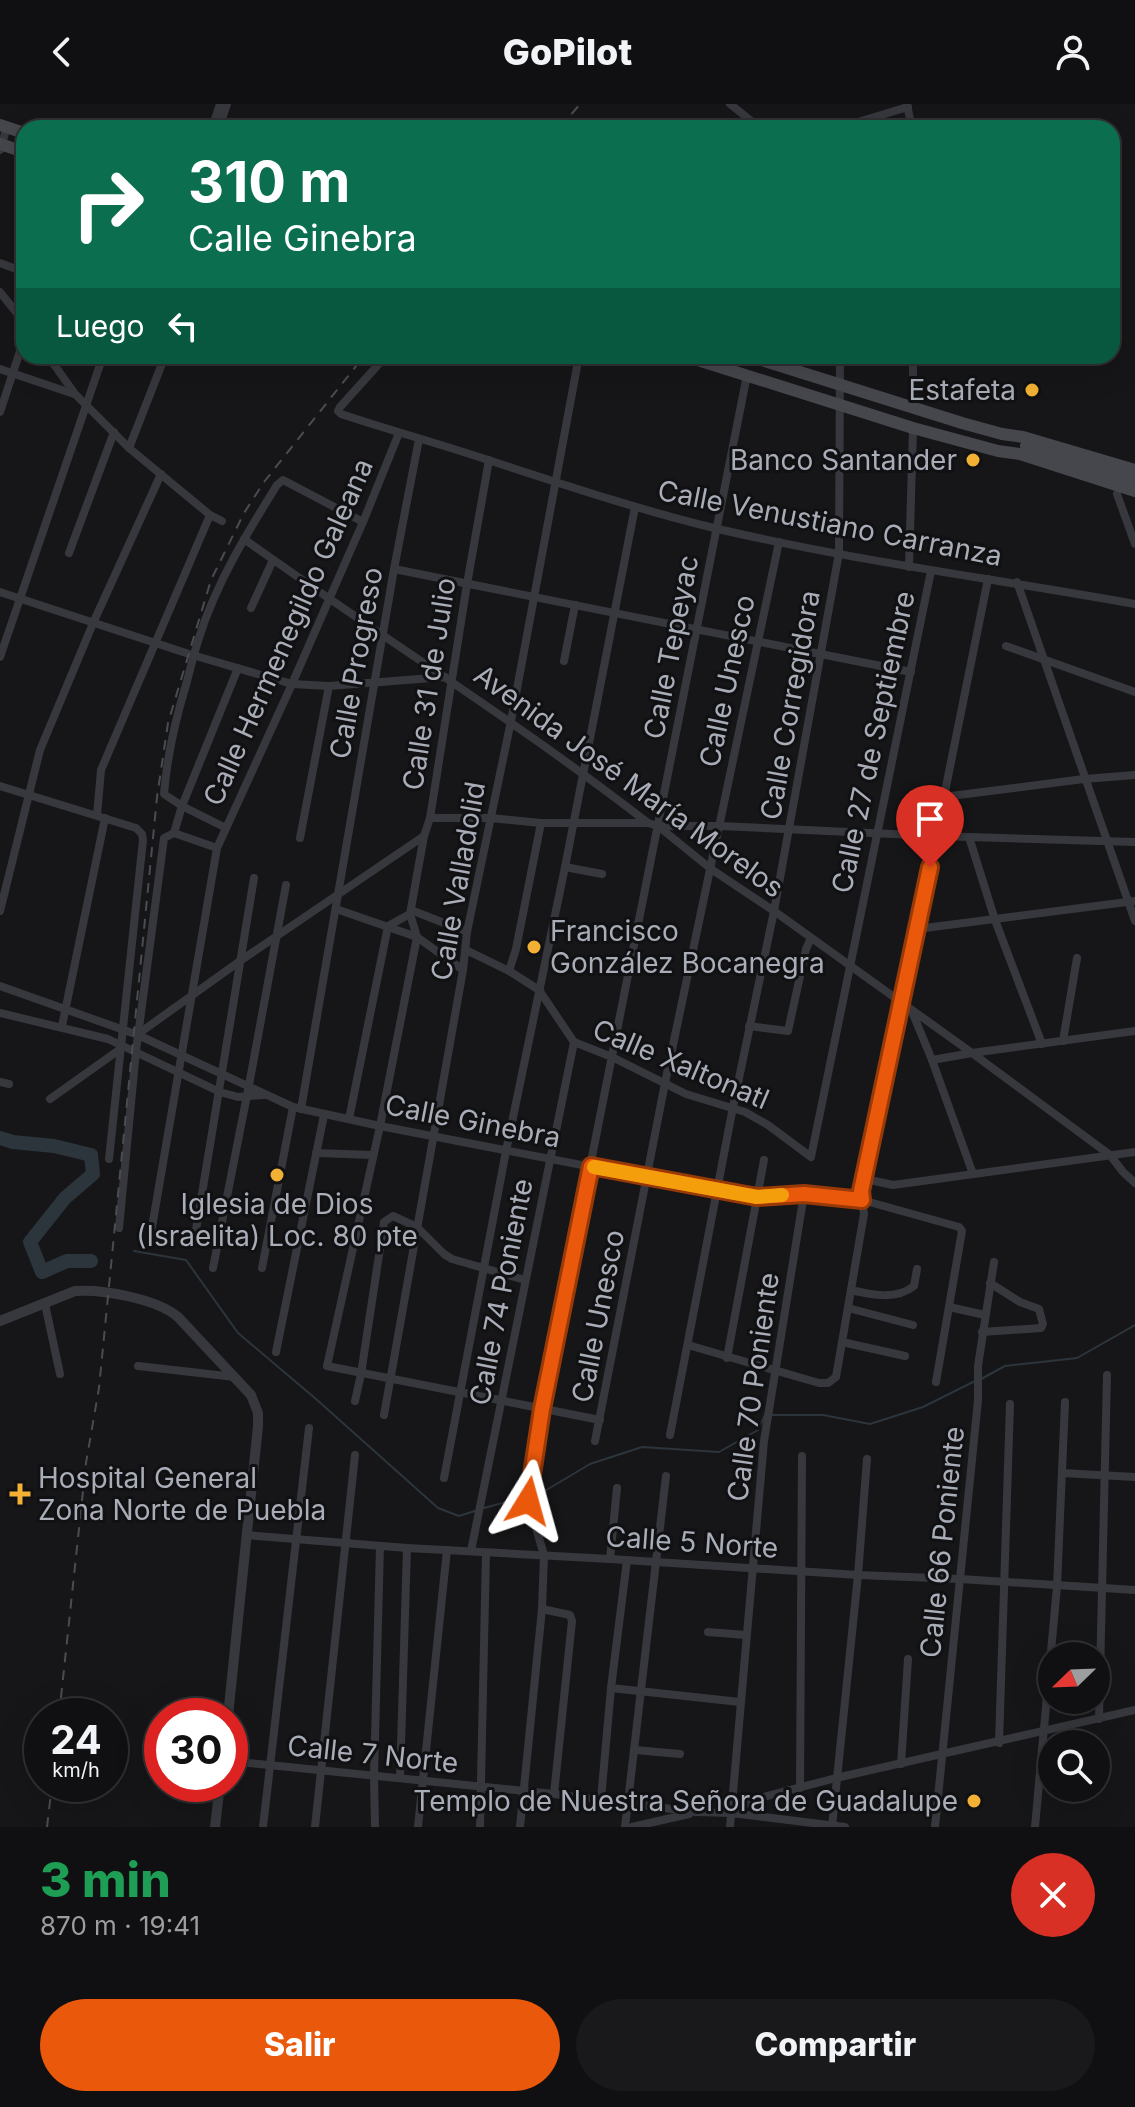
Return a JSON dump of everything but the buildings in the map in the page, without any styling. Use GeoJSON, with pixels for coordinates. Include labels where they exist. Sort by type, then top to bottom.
{"type":"FeatureCollection","features":[{"type":"Feature","properties":{"kind":"main road"},"geometry":{"type":"LineString","coordinates":[[711,364],[913,428],[1135,482]]}},
{"type":"Feature","properties":{"kind":"main road"},"geometry":{"type":"LineString","coordinates":[[774,364],[1002,434],[1023,437],[1135,470]]}},
{"type":"Feature","properties":{"kind":"main road"},"geometry":{"type":"LineString","coordinates":[[1002,434],[1135,491]]}},
{"type":"Feature","properties":{"kind":"main road"},"geometry":{"type":"LineString","coordinates":[[998,451],[1018,462],[1135,500]]}},
{"type":"Feature","properties":{"kind":"street"},"geometry":{"type":"LineString","coordinates":[[730,104],[750,120]]}},
{"type":"Feature","properties":{"kind":"street"},"geometry":{"type":"LineString","coordinates":[[863,120],[907,106]]}},
{"type":"Feature","properties":{"kind":"street"},"geometry":{"type":"LineString","coordinates":[[0,147],[4,126]]}},
{"type":"Feature","properties":{"kind":"street"},"geometry":{"type":"LineString","coordinates":[[0,292],[16,312]]}},
{"type":"Feature","properties":{"kind":"street"},"geometry":{"type":"LineString","coordinates":[[0,412],[16,364]]}},
{"type":"Feature","properties":{"kind":"street"},"geometry":{"type":"LineString","coordinates":[[54,364],[75,394],[129,448],[210,515],[222,521]]}},
{"type":"Feature","properties":{"kind":"street"},"geometry":{"type":"LineString","coordinates":[[0,657],[100,364]]}},
{"type":"Feature","properties":{"kind":"street"},"geometry":{"type":"LineString","coordinates":[[129,448],[162,364]]}},
{"type":"Feature","properties":{"kind":"street","name":"Calle Venustiano Carranza"},"geometry":{"type":"LineString","coordinates":[[379,364],[338,411],[341,414],[557,484],[716,528],[931,571],[1017,582],[1135,604]]}},
{"type":"Feature","properties":{"kind":"street","name":"Calle Valladolid"},"geometry":{"type":"LineString","coordinates":[[384,1415],[463,970],[467,932],[511,721],[578,364]]}},
{"type":"Feature","properties":{"kind":"street","name":"Calle Corregidora"},"geometry":{"type":"LineString","coordinates":[[670,1435],[790,829],[839,553],[840,364]]}},
{"type":"Feature","properties":{"kind":"street"},"geometry":{"type":"LineString","coordinates":[[913,364],[913,407]]}},
{"type":"Feature","properties":{"kind":"street"},"geometry":{"type":"LineString","coordinates":[[0,369],[75,394]]}},
{"type":"Feature","properties":{"kind":"street","name":"Calle Tepeyac"},"geometry":{"type":"LineString","coordinates":[[591,1166],[747,375]]}},
{"type":"Feature","properties":{"kind":"street","name":"Calle 27 de Septiembre"},"geometry":{"type":"LineString","coordinates":[[909,567],[913,428]]}},
{"type":"Feature","properties":{"kind":"street"},"geometry":{"type":"LineString","coordinates":[[69,553],[114,432]]}},
{"type":"Feature","properties":{"kind":"street","name":"Calle Hermenegildo Galeana"},"geometry":{"type":"LineString","coordinates":[[151,1233],[217,848],[292,684],[399,433]]}},
{"type":"Feature","properties":{"kind":"street","name":"Calle Progreso"},"geometry":{"type":"LineString","coordinates":[[262,1268],[336,909],[419,439]]}},
{"type":"Feature","properties":{"kind":"street","name":"Calle 31 de Julio"},"geometry":{"type":"LineString","coordinates":[[417,937],[410,912],[430,818],[448,679],[489,460]]}},
{"type":"Feature","properties":{"kind":"street"},"geometry":{"type":"LineString","coordinates":[[0,911],[40,750],[161,474]]}},
{"type":"Feature","properties":{"kind":"street"},"geometry":{"type":"LineString","coordinates":[[226,828],[164,794],[178,713],[199,638],[218,590],[244,539],[283,480],[363,522]]}},
{"type":"Feature","properties":{"kind":"street"},"geometry":{"type":"LineString","coordinates":[[1117,494],[1135,544]]}},
{"type":"Feature","properties":{"kind":"street"},"geometry":{"type":"LineString","coordinates":[[444,1478],[635,507]]}},
{"type":"Feature","properties":{"kind":"street"},"geometry":{"type":"LineString","coordinates":[[62,1026],[101,816],[101,770],[210,515]]}},
{"type":"Feature","properties":{"kind":"street","name":"Avenida José María Morelos"},"geometry":{"type":"LineString","coordinates":[[244,539],[511,721],[648,823],[658,826],[711,869],[774,911],[1110,1155],[1135,1183]]}},
{"type":"Feature","properties":{"kind":"street","name":"Calle Unesco"},"geometry":{"type":"LineString","coordinates":[[595,1441],[665,1083],[779,542]]}},
{"type":"Feature","properties":{"kind":"street"},"geometry":{"type":"LineString","coordinates":[[251,608],[273,560]]}},
{"type":"Feature","properties":{"kind":"street"},"geometry":{"type":"LineString","coordinates":[[394,569],[911,672]]}},
{"type":"Feature","properties":{"kind":"street","name":"Calle 27 de Septiembre"},"geometry":{"type":"LineString","coordinates":[[811,1157],[931,571]]}},
{"type":"Feature","properties":{"kind":"street"},"geometry":{"type":"LineString","coordinates":[[905,1356],[842,1342],[864,1214],[861,1191],[988,579]]}},
{"type":"Feature","properties":{"kind":"street"},"geometry":{"type":"LineString","coordinates":[[1017,582],[1106,841],[1132,902],[1135,921]]}},
{"type":"Feature","properties":{"kind":"street"},"geometry":{"type":"LineString","coordinates":[[0,592],[292,684],[329,686],[448,679]]}},
{"type":"Feature","properties":{"kind":"street"},"geometry":{"type":"LineString","coordinates":[[564,661],[575,605]]}},
{"type":"Feature","properties":{"kind":"street"},"geometry":{"type":"LineString","coordinates":[[1006,646],[1135,692]]}},
{"type":"Feature","properties":{"kind":"street"},"geometry":{"type":"LineString","coordinates":[[174,833],[238,668]]}},
{"type":"Feature","properties":{"kind":"street"},"geometry":{"type":"LineString","coordinates":[[300,838],[329,686]]}},
{"type":"Feature","properties":{"kind":"street"},"geometry":{"type":"LineString","coordinates":[[943,797],[1135,775]]}},
{"type":"Feature","properties":{"kind":"street"},"geometry":{"type":"LineString","coordinates":[[0,786],[101,816],[136,828],[142,834],[109,1159]]}},
{"type":"Feature","properties":{"kind":"street"},"geometry":{"type":"LineString","coordinates":[[430,818],[491,818],[541,823],[648,823]]}},
{"type":"Feature","properties":{"kind":"street"},"geometry":{"type":"LineString","coordinates":[[509,971],[541,823]]}},
{"type":"Feature","properties":{"kind":"street"},"geometry":{"type":"LineString","coordinates":[[658,826],[1135,842]]}},
{"type":"Feature","properties":{"kind":"street"},"geometry":{"type":"LineString","coordinates":[[119,1228],[136,1051],[164,838],[174,833],[217,848]]}},
{"type":"Feature","properties":{"kind":"street"},"geometry":{"type":"LineString","coordinates":[[138,1035],[240,961],[424,836]]}},
{"type":"Feature","properties":{"kind":"street"},"geometry":{"type":"LineString","coordinates":[[969,837],[995,920],[1042,1044]]}},
{"type":"Feature","properties":{"kind":"street"},"geometry":{"type":"LineString","coordinates":[[565,867],[602,874]]}},
{"type":"Feature","properties":{"kind":"street"},"geometry":{"type":"LineString","coordinates":[[195,1236],[254,878]]}},
{"type":"Feature","properties":{"kind":"street"},"geometry":{"type":"LineString","coordinates":[[213,1268],[286,885]]}},
{"type":"Feature","properties":{"kind":"street"},"geometry":{"type":"LineString","coordinates":[[917,929],[1132,902]]}},
{"type":"Feature","properties":{"kind":"street"},"geometry":{"type":"LineString","coordinates":[[336,909],[417,937],[463,970]]}},
{"type":"Feature","properties":{"kind":"street"},"geometry":{"type":"LineString","coordinates":[[388,926],[410,912],[467,932]]}},
{"type":"Feature","properties":{"kind":"street","name":"Calle Ginebra"},"geometry":{"type":"LineString","coordinates":[[349,1119],[388,926]]}},
{"type":"Feature","properties":{"kind":"street"},"geometry":{"type":"LineString","coordinates":[[417,937],[380,1126],[327,1366],[600,1420]]}},
{"type":"Feature","properties":{"kind":"street"},"geometry":{"type":"LineString","coordinates":[[749,1026],[788,1031],[811,938]]}},
{"type":"Feature","properties":{"kind":"street","name":"Calle Xaltonatl"},"geometry":{"type":"LineString","coordinates":[[466,950],[539,990],[574,1042],[699,1099],[733,1107],[768,1125],[811,1157]]}},
{"type":"Feature","properties":{"kind":"street"},"geometry":{"type":"LineString","coordinates":[[1063,1041],[1077,958]]}},
{"type":"Feature","properties":{"kind":"street","name":"Calle Ginebra"},"geometry":{"type":"LineString","coordinates":[[0,986],[123,1029],[265,1095],[324,1115],[716,1191],[757,1197],[804,1194],[862,1200],[959,1227],[962,1231],[949,1307]]}},
{"type":"Feature","properties":{"kind":"street"},"geometry":{"type":"LineString","coordinates":[[912,1012],[973,1174]]}},
{"type":"Feature","properties":{"kind":"street","name":"Calle Ginebra"},"geometry":{"type":"LineString","coordinates":[[0,1013],[62,1026],[136,1051],[220,1092],[238,1097],[265,1095]]}},
{"type":"Feature","properties":{"kind":"street"},"geometry":{"type":"LineString","coordinates":[[932,1060],[1135,1031]]}},
{"type":"Feature","properties":{"kind":"street","name":"Calle 74 Poniente"},"geometry":{"type":"LineString","coordinates":[[471,1551],[574,1042]]}},
{"type":"Feature","properties":{"kind":"street"},"geometry":{"type":"LineString","coordinates":[[50,1099],[120,1047]]}},
{"type":"Feature","properties":{"kind":"street"},"geometry":{"type":"LineString","coordinates":[[276,1352],[324,1115]]}},
{"type":"Feature","properties":{"kind":"street"},"geometry":{"type":"LineString","coordinates":[[865,1179],[893,1185],[1135,1152]]}},
{"type":"Feature","properties":{"kind":"street"},"geometry":{"type":"LineString","coordinates":[[316,1153],[373,1155]]}},
{"type":"Feature","properties":{"kind":"street"},"geometry":{"type":"LineString","coordinates":[[727,1358],[764,1160]]}},
{"type":"Feature","properties":{"kind":"street"},"geometry":{"type":"LineString","coordinates":[[520,1827],[542,1609],[544,1555],[528,1501],[542,1409],[591,1166]]}},
{"type":"Feature","properties":{"kind":"street","name":"Calle 70 Poniente"},"geometry":{"type":"LineString","coordinates":[[730,1827],[764,1441],[804,1194]]}},
{"type":"Feature","properties":{"kind":"street"},"geometry":{"type":"LineString","coordinates":[[355,1401],[384,1222],[393,1216],[417,1227],[452,1259],[525,1280]]}},
{"type":"Feature","properties":{"kind":"street","name":"Calle 66 Poniente"},"geometry":{"type":"LineString","coordinates":[[935,1827],[978,1400],[978,1366],[994,1262]]}},
{"type":"Feature","properties":{"kind":"street"},"geometry":{"type":"LineString","coordinates":[[851,1290],[887,1295],[906,1292],[914,1286],[917,1269]]}},
{"type":"Feature","properties":{"kind":"street"},"geometry":{"type":"LineString","coordinates":[[982,1332],[1041,1328],[1043,1324],[1039,1309],[1020,1302],[990,1283]]}},
{"type":"Feature","properties":{"kind":"street"},"geometry":{"type":"LineString","coordinates":[[0,1321],[75,1291],[87,1290],[115,1294],[170,1310],[251,1395],[258,1413],[230,1698]]}},
{"type":"Feature","properties":{"kind":"street"},"geometry":{"type":"LineString","coordinates":[[45,1304],[60,1374]]}},
{"type":"Feature","properties":{"kind":"street"},"geometry":{"type":"LineString","coordinates":[[936,1382],[949,1307],[985,1315]]}},
{"type":"Feature","properties":{"kind":"street"},"geometry":{"type":"LineString","coordinates":[[848,1308],[913,1325]]}},
{"type":"Feature","properties":{"kind":"street","name":"Calle 70 Poniente"},"geometry":{"type":"LineString","coordinates":[[776,1370],[828,1383],[836,1377],[842,1342]]}},
{"type":"Feature","properties":{"kind":"street"},"geometry":{"type":"LineString","coordinates":[[688,1345],[776,1370]]}},
{"type":"Feature","properties":{"kind":"street"},"geometry":{"type":"LineString","coordinates":[[138,1366],[236,1377]]}},
{"type":"Feature","properties":{"kind":"street"},"geometry":{"type":"LineString","coordinates":[[1099,1719],[1107,1375]]}},
{"type":"Feature","properties":{"kind":"street"},"geometry":{"type":"LineString","coordinates":[[1044,1730],[1057,1586],[1065,1402]]}},
{"type":"Feature","properties":{"kind":"street"},"geometry":{"type":"LineString","coordinates":[[999,1743],[1010,1404]]}},
{"type":"Feature","properties":{"kind":"street"},"geometry":{"type":"LineString","coordinates":[[263,1827],[309,1428]]}},
{"type":"Feature","properties":{"kind":"street"},"geometry":{"type":"LineString","coordinates":[[315,1827],[355,1455]]}},
{"type":"Feature","properties":{"kind":"street"},"geometry":{"type":"LineString","coordinates":[[800,1788],[802,1456]]}},
{"type":"Feature","properties":{"kind":"street"},"geometry":{"type":"LineString","coordinates":[[832,1826],[867,1459]]}},
{"type":"Feature","properties":{"kind":"street"},"geometry":{"type":"LineString","coordinates":[[1062,1473],[1135,1477]]}},
{"type":"Feature","properties":{"kind":"street"},"geometry":{"type":"LineString","coordinates":[[625,1827],[666,1476]]}},
{"type":"Feature","properties":{"kind":"street"},"geometry":{"type":"LineString","coordinates":[[610,1559],[617,1488]]}},
{"type":"Feature","properties":{"kind":"street","name":"Calle 5 Norte"},"geometry":{"type":"LineString","coordinates":[[246,1535],[486,1553],[1135,1590]]}},
{"type":"Feature","properties":{"kind":"street"},"geometry":{"type":"LineString","coordinates":[[375,1827],[380,1546]]}},
{"type":"Feature","properties":{"kind":"street"},"geometry":{"type":"LineString","coordinates":[[400,1778],[407,1548]]}},
{"type":"Feature","properties":{"kind":"street"},"geometry":{"type":"LineString","coordinates":[[418,1827],[447,1550]]}},
{"type":"Feature","properties":{"kind":"street"},"geometry":{"type":"LineString","coordinates":[[480,1827],[486,1553]]}},
{"type":"Feature","properties":{"kind":"street"},"geometry":{"type":"LineString","coordinates":[[601,1799],[627,1560]]}},
{"type":"Feature","properties":{"kind":"street"},"geometry":{"type":"LineString","coordinates":[[542,1609],[570,1615],[572,1621],[554,1794]]}},
{"type":"Feature","properties":{"kind":"street"},"geometry":{"type":"LineString","coordinates":[[708,1632],[746,1635]]}},
{"type":"Feature","properties":{"kind":"street"},"geometry":{"type":"LineString","coordinates":[[901,1764],[908,1659]]}},
{"type":"Feature","properties":{"kind":"street"},"geometry":{"type":"LineString","coordinates":[[611,1688],[740,1702]]}},
{"type":"Feature","properties":{"kind":"street"},"geometry":{"type":"LineString","coordinates":[[1052,1730],[1135,1710]]}},
{"type":"Feature","properties":{"kind":"street"},"geometry":{"type":"LineString","coordinates":[[731,1813],[752,1800],[836,1778],[1038,1733]]}},
{"type":"Feature","properties":{"kind":"street"},"geometry":{"type":"LineString","coordinates":[[635,1750],[680,1754]]}},
{"type":"Feature","properties":{"kind":"street","name":"Calle 7 Norte"},"geometry":{"type":"LineString","coordinates":[[248,1763],[845,1827]]}},
{"type":"Feature","properties":{"kind":"street"},"geometry":{"type":"LineString","coordinates":[[1035,1827],[1038,1795]]}},
{"type":"Feature","properties":{"kind":"street"},"geometry":{"type":"LineString","coordinates":[[215,1827],[218,1802]]}},
{"type":"Feature","properties":{"kind":"street"},"geometry":{"type":"LineString","coordinates":[[632,1827],[696,1812]]}},
{"type":"Feature","properties":{"kind":"waterway"},"geometry":{"type":"LineString","coordinates":[[0,1138],[91,1155],[93,1174],[65,1198],[30,1242],[42,1272],[67,1261],[91,1261]]}},
{"type":"Feature","properties":{"kind":"waterway"},"geometry":{"type":"LineString","coordinates":[[134,1251],[186,1260],[238,1333],[438,1508],[459,1516],[478,1510]]}},
{"type":"Feature","properties":{"kind":"waterway"},"geometry":{"type":"LineString","coordinates":[[981,1379],[1005,1366],[1077,1358],[1135,1325]]}},
{"type":"Feature","properties":{"kind":"waterway"},"geometry":{"type":"LineString","coordinates":[[771,1415],[823,1415],[870,1424],[923,1407],[975,1381]]}},
{"type":"Feature","properties":{"kind":"waterway"},"geometry":{"type":"LineString","coordinates":[[530,1496],[543,1492],[590,1464],[642,1447],[719,1452],[758,1430],[765,1415]]}},
{"type":"Feature","properties":{"kind":"waterway"},"geometry":{"type":"LineString","coordinates":[[484,1508],[524,1497]]}},
{"type":"Feature","properties":{"kind":"railway"},"geometry":{"type":"LineString","coordinates":[[567,120],[580,104]]}},
{"type":"Feature","properties":{"kind":"railway"},"geometry":{"type":"LineString","coordinates":[[61,1698],[86,1463],[99,1388],[157,797],[168,723],[211,580],[244,513],[264,482],[358,364]]}},
{"type":"Feature","properties":{"kind":"railway"},"geometry":{"type":"LineString","coordinates":[[47,1827],[50,1802]]}},
{"type":"Feature","properties":{"kind":"slow traffic"},"geometry":{"type":"LineString","coordinates":[[594,1167],[716,1191],[757,1197],[782,1195]]}},
{"type":"Feature","properties":{"kind":"place","name":"Estafeta"},"geometry":{"type":"Point","coordinates":[1032,390]}},
{"type":"Feature","properties":{"kind":"place","name":"Banco Santander"},"geometry":{"type":"Point","coordinates":[973,460]}},
{"type":"Feature","properties":{"kind":"place","name":"Francisco González Bocanegra"},"geometry":{"type":"Point","coordinates":[534,947]}},
{"type":"Feature","properties":{"kind":"place","name":"Iglesia de Dios (Israelita) Loc. 80 pte"},"geometry":{"type":"Point","coordinates":[277,1175]}},
{"type":"Feature","properties":{"kind":"place","name":"Hospital General Zona Norte de Puebla"},"geometry":{"type":"Point","coordinates":[20,1494]}},
{"type":"Feature","properties":{"kind":"place","name":"Templo de Nuestra Señora de Guadalupe"},"geometry":{"type":"Point","coordinates":[974,1801]}},
{"type":"Feature","properties":{"kind":"route"},"geometry":{"type":"LineString","coordinates":[[528,1501],[542,1409],[591,1166],[757,1197],[804,1194],[862,1200],[860,1195],[930,867]]}}]}
